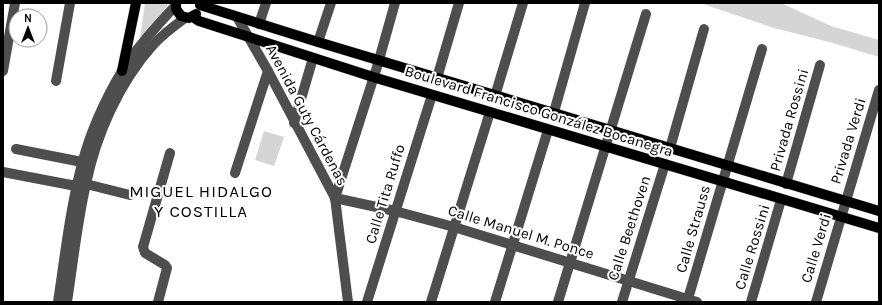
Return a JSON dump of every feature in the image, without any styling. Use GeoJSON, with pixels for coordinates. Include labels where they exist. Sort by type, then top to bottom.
{"type":"FeatureCollection","features":[{"type":"Feature","properties":{"kind":"main road"},"geometry":{"type":"LineString","coordinates":[[122,71],[136,3]]}},
{"type":"Feature","properties":{"kind":"main road"},"geometry":{"type":"LineString","coordinates":[[176,4],[178,13],[189,17],[198,12],[199,4]]}},
{"type":"Feature","properties":{"kind":"main road","name":"Boulevard Francisco González Bocanegra"},"geometry":{"type":"LineString","coordinates":[[199,4],[318,42],[879,211]]}},
{"type":"Feature","properties":{"kind":"main road","name":"Boulevard Francisco González Bocanegra"},"geometry":{"type":"LineString","coordinates":[[189,17],[249,38],[373,77],[666,164],[841,218],[879,228]]}},
{"type":"Feature","properties":{"kind":"main road"},"geometry":{"type":"LineString","coordinates":[[488,112],[493,95]]}},
{"type":"Feature","properties":{"kind":"street"},"geometry":{"type":"LineString","coordinates":[[3,71],[7,24],[15,3]]}},
{"type":"Feature","properties":{"kind":"street"},"geometry":{"type":"LineString","coordinates":[[56,81],[70,3]]}},
{"type":"Feature","properties":{"kind":"street"},"geometry":{"type":"LineString","coordinates":[[259,24],[266,3]]}},
{"type":"Feature","properties":{"kind":"street"},"geometry":{"type":"LineString","coordinates":[[318,42],[331,3]]}},
{"type":"Feature","properties":{"kind":"street"},"geometry":{"type":"LineString","coordinates":[[335,198],[379,60],[395,3]]}},
{"type":"Feature","properties":{"kind":"street"},"geometry":{"type":"LineString","coordinates":[[437,78],[459,3]]}},
{"type":"Feature","properties":{"kind":"street"},"geometry":{"type":"LineString","coordinates":[[493,95],[523,3]]}},
{"type":"Feature","properties":{"kind":"street"},"geometry":{"type":"LineString","coordinates":[[554,112],[585,3]]}},
{"type":"Feature","properties":{"kind":"street"},"geometry":{"type":"LineString","coordinates":[[67,302],[81,185],[82,162],[100,115],[122,71],[136,50],[176,4]]}},
{"type":"Feature","properties":{"kind":"street"},"geometry":{"type":"LineString","coordinates":[[558,302],[646,14]]}},
{"type":"Feature","properties":{"kind":"street"},"geometry":{"type":"LineString","coordinates":[[58,302],[81,185],[110,113],[124,85],[138,63],[154,44],[168,31],[189,17]]}},
{"type":"Feature","properties":{"kind":"street","name":"Avenida Guty Cárdenas"},"geometry":{"type":"LineString","coordinates":[[237,17],[268,71],[294,123],[335,198],[348,302]]}},
{"type":"Feature","properties":{"kind":"street"},"geometry":{"type":"LineString","coordinates":[[670,148],[704,29]]}},
{"type":"Feature","properties":{"kind":"street","name":"Calle Strauss"},"geometry":{"type":"LineString","coordinates":[[691,301],[723,182],[762,49]]}},
{"type":"Feature","properties":{"kind":"street"},"geometry":{"type":"LineString","coordinates":[[294,123],[313,58]]}},
{"type":"Feature","properties":{"kind":"street","name":"Privada Rossini"},"geometry":{"type":"LineString","coordinates":[[786,184],[820,65]]}},
{"type":"Feature","properties":{"kind":"street"},"geometry":{"type":"LineString","coordinates":[[235,173],[268,71]]}},
{"type":"Feature","properties":{"kind":"street","name":"Privada Verdi"},"geometry":{"type":"LineString","coordinates":[[845,202],[879,90]]}},
{"type":"Feature","properties":{"kind":"street","name":"Calle Tita Ruffo"},"geometry":{"type":"LineString","coordinates":[[367,302],[432,95]]}},
{"type":"Feature","properties":{"kind":"street"},"geometry":{"type":"LineString","coordinates":[[431,302],[488,112]]}},
{"type":"Feature","properties":{"kind":"street"},"geometry":{"type":"LineString","coordinates":[[495,302],[548,130]]}},
{"type":"Feature","properties":{"kind":"street"},"geometry":{"type":"LineString","coordinates":[[16,149],[82,162]]}},
{"type":"Feature","properties":{"kind":"street"},"geometry":{"type":"LineString","coordinates":[[158,302],[167,268],[143,250],[170,153]]}},
{"type":"Feature","properties":{"kind":"street","name":"Calle Beethoven"},"geometry":{"type":"LineString","coordinates":[[622,302],[666,164]]}},
{"type":"Feature","properties":{"kind":"street"},"geometry":{"type":"LineString","coordinates":[[3,172],[130,195]]}},
{"type":"Feature","properties":{"kind":"street","name":"Calle Manuel M. Ponce"},"geometry":{"type":"LineString","coordinates":[[335,198],[395,211],[454,227],[628,280],[691,301]]}},
{"type":"Feature","properties":{"kind":"street","name":"Calle Rossini"},"geometry":{"type":"LineString","coordinates":[[751,302],[781,200]]}},
{"type":"Feature","properties":{"kind":"street","name":"Calle Verdi"},"geometry":{"type":"LineString","coordinates":[[816,302],[845,202]]}},
{"type":"Feature","properties":{"kind":"shaded area"},"geometry":{"type":"Polygon","coordinates":[[[145,3],[165,3],[168,5],[140,38],[145,3]]]}},
{"type":"Feature","properties":{"kind":"shaded area"},"geometry":{"type":"Polygon","coordinates":[[[700,3],[781,3],[831,26],[879,40],[879,57],[833,43],[774,28],[700,3]]]}},
{"type":"Feature","properties":{"kind":"shaded area"},"geometry":{"type":"Polygon","coordinates":[[[264,131],[284,137],[274,166],[255,160],[264,131]]]}},
{"type":"Feature","properties":{"kind":"district","name":"MIGUEL HIDALGO Y COSTILLA"},"geometry":{"type":"Point","coordinates":[201,201]}}]}
